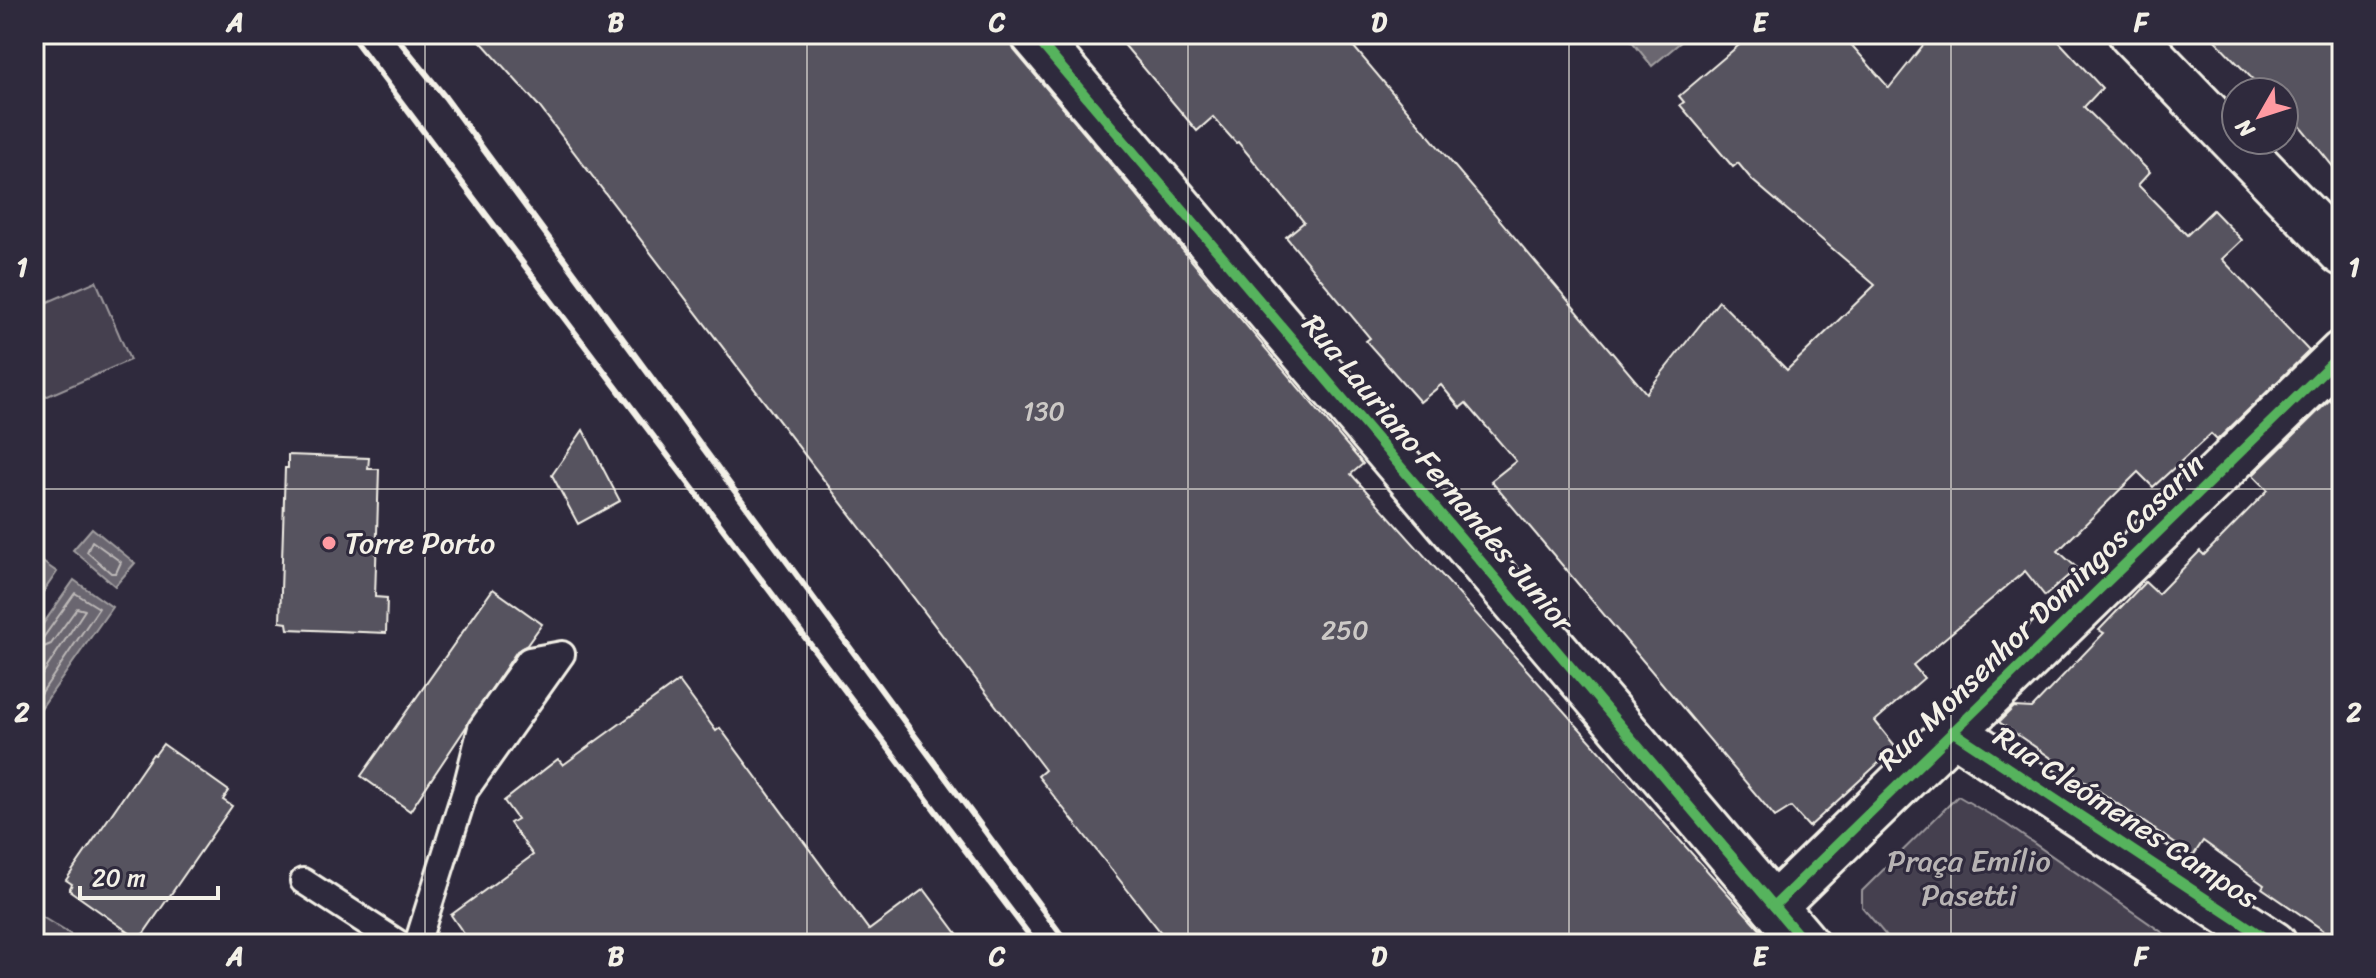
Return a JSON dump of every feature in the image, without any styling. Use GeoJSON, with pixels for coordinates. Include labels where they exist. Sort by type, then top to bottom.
{"type":"FeatureCollection","features":[{"type":"Feature","properties":{"kind":"street","name":"Rua Lauriano Fernandes Junior"},"geometry":{"type":"LineString","coordinates":[[1033,34],[1806,944]]}},
{"type":"Feature","properties":{"kind":"street"},"geometry":{"type":"LineString","coordinates":[[2131,34],[2342,253]]}},
{"type":"Feature","properties":{"kind":"street","name":"Rua Monsenhor Domingos Casarin"},"geometry":{"type":"LineString","coordinates":[[1774,906],[2342,353]]}},
{"type":"Feature","properties":{"kind":"street","name":"Rua Cleómenes Campos"},"geometry":{"type":"LineString","coordinates":[[1952,731],[2274,944]]}},
{"type":"Feature","properties":{"kind":"lane"},"geometry":{"type":"LineString","coordinates":[[417,944],[465,791],[481,728],[529,660],[562,654],[465,791]]}},
{"type":"Feature","properties":{"kind":"lane"},"geometry":{"type":"LineString","coordinates":[[303,881],[400,944]]}},
{"type":"Feature","properties":{"kind":"green space"},"geometry":{"type":"Polygon","coordinates":[[[96,281],[130,360],[34,402],[34,308],[96,281]]]}},
{"type":"Feature","properties":{"kind":"green space","name":"Praça Emílio Pasetti"},"geometry":{"type":"Polygon","coordinates":[[[1958,796],[2006,824],[2179,944],[1893,944],[1862,907],[1862,891],[1958,796]]]}},
{"type":"Feature","properties":{"kind":"green space"},"geometry":{"type":"Polygon","coordinates":[[[34,912],[86,944],[44,944],[34,937],[34,912]]]}},
{"type":"Feature","properties":{"kind":"water"},"geometry":{"type":"Polygon","coordinates":[[[1626,34],[1687,34],[1688,36],[1652,66],[1626,34]]]}},
{"type":"Feature","properties":{"kind":"water"},"geometry":{"type":"Polygon","coordinates":[[[92,528],[135,563],[115,586],[73,550],[92,528]]]}},
{"type":"Feature","properties":{"kind":"water"},"geometry":{"type":"Polygon","coordinates":[[[34,556],[57,572],[34,605],[34,556]]]}},
{"type":"Feature","properties":{"kind":"water"},"geometry":{"type":"Polygon","coordinates":[[[74,580],[112,607],[34,718],[34,654],[38,648],[34,637],[74,580]]]}},
{"type":"Feature","properties":{"kind":"building"},"geometry":{"type":"Polygon","coordinates":[[[474,34],[1008,34],[1014,50],[1363,464],[1351,474],[1773,944],[1170,944],[1038,776],[1045,770],[538,105],[474,34]]]}},
{"type":"Feature","properties":{"kind":"building"},"geometry":{"type":"Polygon","coordinates":[[[1115,34],[1343,34],[1646,393],[1719,301],[1787,370],[1875,285],[1752,180],[1738,163],[1733,167],[1680,105],[1684,102],[1679,96],[1752,34],[1842,34],[1889,88],[1932,34],[2052,34],[2102,88],[2084,107],[2150,172],[2138,185],[2187,235],[2213,210],[2242,240],[2222,259],[2309,351],[2217,440],[2211,434],[2153,487],[2138,472],[2058,551],[2077,568],[2045,596],[2025,571],[1913,665],[1924,678],[1875,721],[1896,747],[1809,827],[1791,807],[1775,817],[1491,481],[1516,461],[1466,403],[1460,408],[1441,385],[1420,402],[1366,341],[1370,338],[1286,237],[1304,222],[1238,142],[1213,117],[1197,131],[1115,34]]]}},
{"type":"Feature","properties":{"kind":"building"},"geometry":{"type":"Polygon","coordinates":[[[2209,34],[2342,34],[2342,178],[2300,126],[2300,76],[2250,76],[2209,34]]]}},
{"type":"Feature","properties":{"kind":"building"},"geometry":{"type":"Polygon","coordinates":[[[2342,388],[2342,943],[2262,888],[2264,885],[2203,841],[2193,856],[1999,722],[2014,707],[2032,708],[2104,633],[2099,630],[2145,582],[2158,594],[2200,551],[2204,555],[2268,490],[2253,475],[2342,388]]]}},
{"type":"Feature","properties":{"kind":"building"},"geometry":{"type":"Polygon","coordinates":[[[583,430],[620,501],[578,524],[552,475],[583,430]]]}},
{"type":"Feature","properties":{"kind":"building","name":"Torre Porto"},"geometry":{"type":"Polygon","coordinates":[[[288,455],[369,458],[368,469],[379,469],[375,597],[387,598],[386,633],[288,629],[287,623],[280,622],[288,455]]]}},
{"type":"Feature","properties":{"kind":"building"},"geometry":{"type":"Polygon","coordinates":[[[493,589],[542,624],[527,645],[517,651],[410,811],[361,776],[493,589]]]}},
{"type":"Feature","properties":{"kind":"building"},"geometry":{"type":"Polygon","coordinates":[[[679,681],[716,731],[720,728],[869,930],[924,889],[965,944],[471,944],[451,915],[533,855],[510,823],[517,819],[504,801],[558,759],[563,765],[679,681]]]}},
{"type":"Feature","properties":{"kind":"building"},"geometry":{"type":"Polygon","coordinates":[[[163,744],[229,791],[223,800],[232,806],[144,933],[137,938],[69,890],[72,884],[66,880],[163,744]]]}},
{"type":"Feature","properties":{"kind":"railway"},"geometry":{"type":"LineString","coordinates":[[350,34],[1036,944]]}},
{"type":"Feature","properties":{"kind":"railway"},"geometry":{"type":"LineString","coordinates":[[394,34],[445,97],[1068,944]]}},
{"type":"Feature","properties":{"kind":"cycle path"},"geometry":{"type":"LineString","coordinates":[[1033,34],[1806,944]]}},
{"type":"Feature","properties":{"kind":"cycle path"},"geometry":{"type":"LineString","coordinates":[[1774,906],[2342,353]]}},
{"type":"Feature","properties":{"kind":"cycle path"},"geometry":{"type":"LineString","coordinates":[[1952,731],[2274,944]]}},
{"type":"Feature","properties":{"kind":"place","name":"Torre Porto"},"geometry":{"type":"Point","coordinates":[329,543]}}]}
